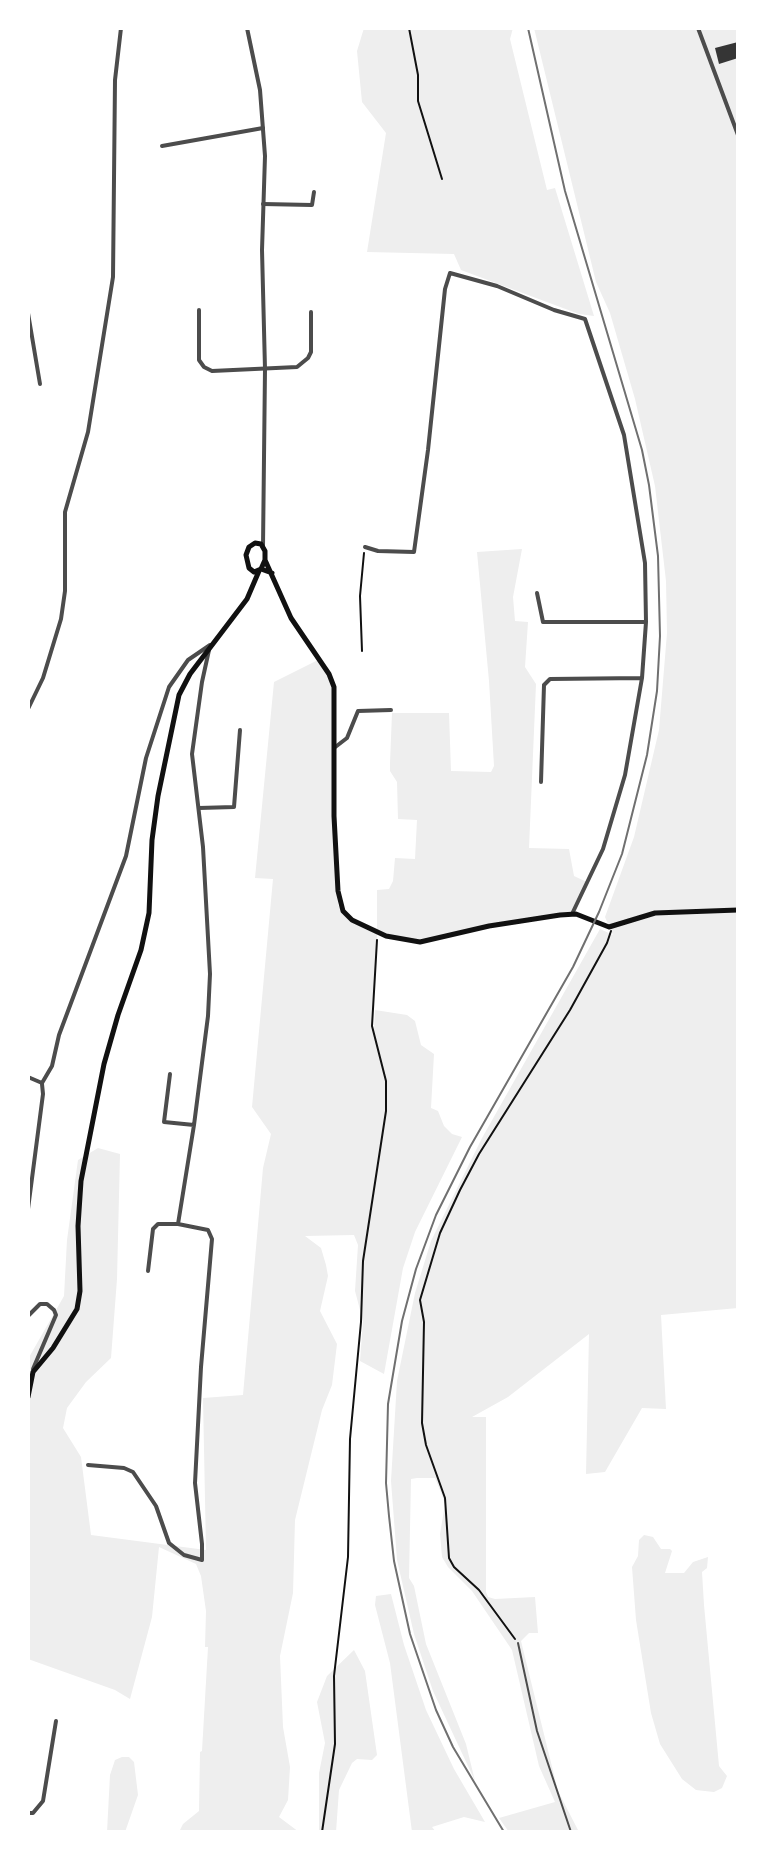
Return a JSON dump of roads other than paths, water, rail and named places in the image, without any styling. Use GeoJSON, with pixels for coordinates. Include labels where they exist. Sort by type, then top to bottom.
{"type":"FeatureCollection","features":[{"type":"Feature","properties":{"kind":"main road"},"geometry":{"type":"LineString","coordinates":[[249,593],[251,571],[246,555],[255,543],[263,546],[265,560],[291,618],[332,680],[335,696],[339,900],[343,911],[352,920],[398,940],[420,942],[489,926],[574,914],[604,926],[612,926],[655,913],[738,910]]}},
{"type":"Feature","properties":{"kind":"main road"},"geometry":{"type":"LineString","coordinates":[[28,1397],[33,1372],[53,1348],[77,1309],[81,1181],[104,1064],[141,950],[146,925],[152,840],[179,695],[190,674],[249,593],[265,560]]}},
{"type":"Feature","properties":{"kind":"main road"},"geometry":{"type":"LineString","coordinates":[[251,571],[273,574]]}},
{"type":"Feature","properties":{"kind":"street"},"geometry":{"type":"LineString","coordinates":[[28,709],[43,678],[61,619],[65,591],[65,512],[88,432],[113,277],[115,80],[121,28]]}},
{"type":"Feature","properties":{"kind":"street"},"geometry":{"type":"LineString","coordinates":[[247,28],[260,90],[263,128],[263,546]]}},
{"type":"Feature","properties":{"kind":"street"},"geometry":{"type":"LineString","coordinates":[[698,28],[738,135]]}},
{"type":"Feature","properties":{"kind":"street"},"geometry":{"type":"LineString","coordinates":[[162,146],[263,128]]}},
{"type":"Feature","properties":{"kind":"street"},"geometry":{"type":"LineString","coordinates":[[263,204],[312,205],[314,192]]}},
{"type":"Feature","properties":{"kind":"street"},"geometry":{"type":"LineString","coordinates":[[365,547],[378,551],[414,552],[445,289],[450,273],[497,286],[554,310],[585,319],[624,435],[645,563],[646,622],[634,734],[613,820],[574,914]]}},
{"type":"Feature","properties":{"kind":"street"},"geometry":{"type":"LineString","coordinates":[[199,310],[199,355],[204,367],[212,371],[297,367],[308,358],[312,345],[311,312]]}},
{"type":"Feature","properties":{"kind":"street"},"geometry":{"type":"LineString","coordinates":[[28,313],[40,384]]}},
{"type":"Feature","properties":{"kind":"street"},"geometry":{"type":"LineString","coordinates":[[255,543],[263,529]]}},
{"type":"Feature","properties":{"kind":"street"},"geometry":{"type":"LineString","coordinates":[[537,593],[543,622],[646,622]]}},
{"type":"Feature","properties":{"kind":"street"},"geometry":{"type":"LineString","coordinates":[[178,1224],[208,1016],[210,974],[199,808],[192,754],[202,682],[211,644]]}},
{"type":"Feature","properties":{"kind":"street"},"geometry":{"type":"LineString","coordinates":[[28,1209],[42,1083],[52,1066],[59,1035],[126,856],[146,758],[169,687],[188,660],[211,644]]}},
{"type":"Feature","properties":{"kind":"street"},"geometry":{"type":"LineString","coordinates":[[541,782],[544,685],[550,679],[642,678]]}},
{"type":"Feature","properties":{"kind":"street"},"geometry":{"type":"LineString","coordinates":[[334,748],[347,738],[358,711],[391,710]]}},
{"type":"Feature","properties":{"kind":"street"},"geometry":{"type":"LineString","coordinates":[[199,808],[234,807],[240,730]]}},
{"type":"Feature","properties":{"kind":"street"},"geometry":{"type":"LineString","coordinates":[[170,1074],[164,1122],[194,1125]]}},
{"type":"Feature","properties":{"kind":"street"},"geometry":{"type":"LineString","coordinates":[[28,1077],[42,1083]]}},
{"type":"Feature","properties":{"kind":"street"},"geometry":{"type":"LineString","coordinates":[[88,1465],[124,1468],[133,1472],[156,1506],[169,1543],[184,1555],[202,1560],[195,1483],[212,1239],[208,1230],[158,1224],[153,1229],[148,1271]]}},
{"type":"Feature","properties":{"kind":"street"},"geometry":{"type":"LineString","coordinates":[[28,1316],[40,1304],[47,1304],[56,1315],[33,1372]]}},
{"type":"Feature","properties":{"kind":"street"},"geometry":{"type":"LineString","coordinates":[[28,1813],[33,1813],[43,1801],[56,1721]]}},
{"type":"Feature","properties":{"kind":"lane"},"geometry":{"type":"LineString","coordinates":[[518,1643],[537,1731],[571,1832]]}},
{"type":"Feature","properties":{"kind":"railway"},"geometry":{"type":"LineString","coordinates":[[504,1832],[453,1747],[436,1710],[410,1634],[394,1561],[389,1516],[386,1483],[388,1404],[402,1321],[416,1269],[436,1215],[470,1147],[573,967],[622,854],[647,755],[657,691],[660,636],[658,556],[642,450],[565,191],[528,28]]}}]}
